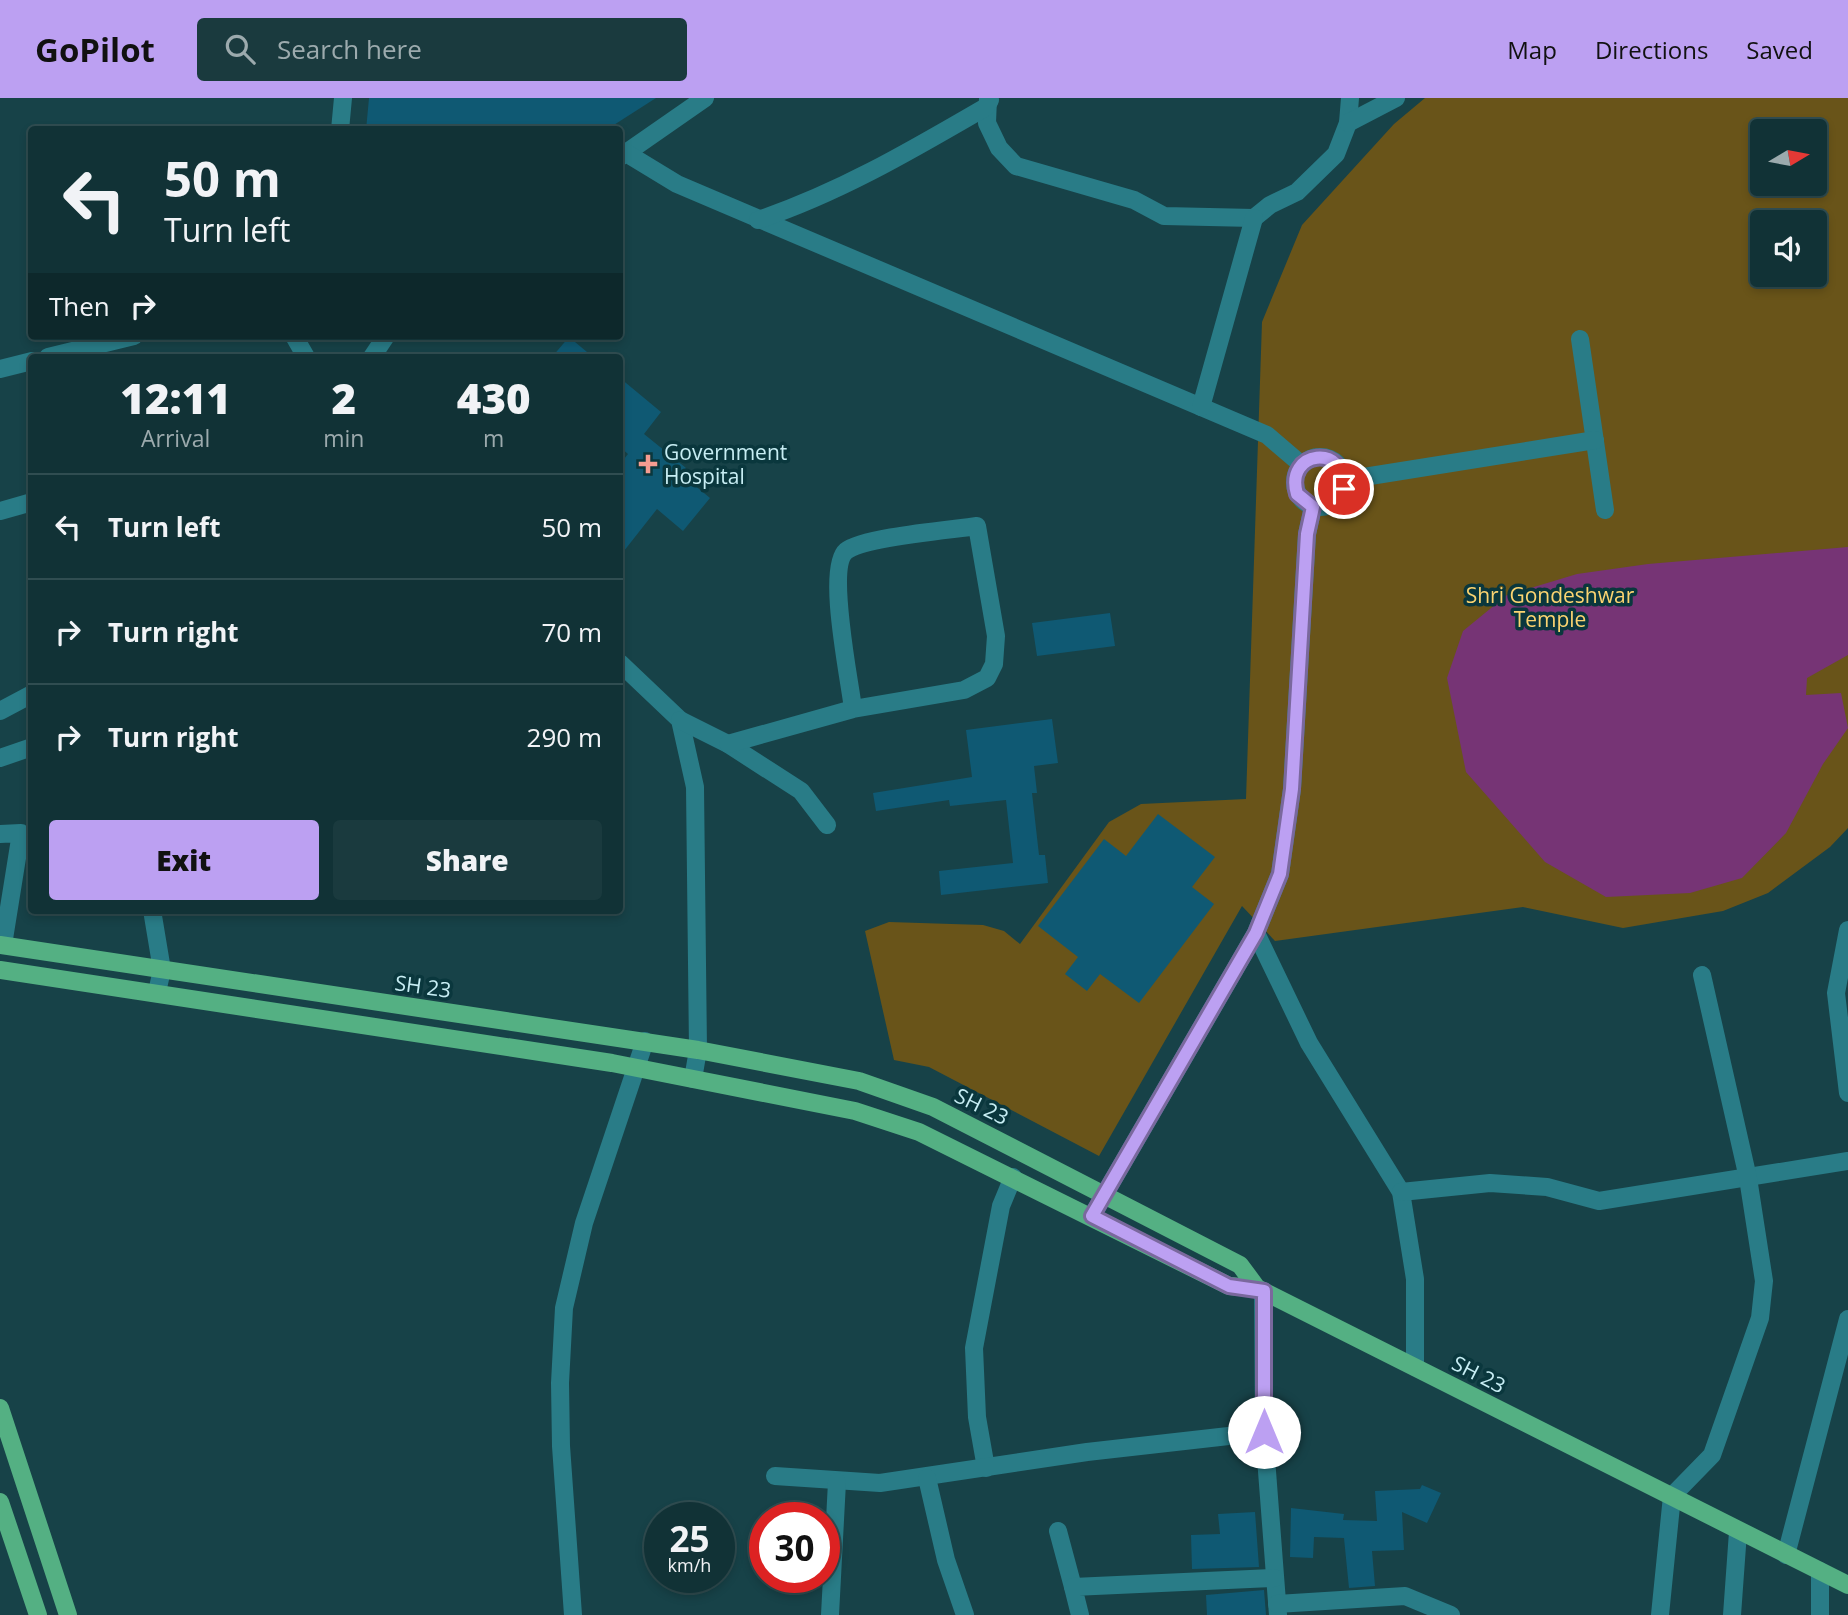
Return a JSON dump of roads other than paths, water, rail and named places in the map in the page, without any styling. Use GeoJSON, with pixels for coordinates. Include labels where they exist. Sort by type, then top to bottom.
{"type":"FeatureCollection","features":[{"type":"Feature","properties":{"kind":"main road","name":"SH 23"},"geometry":{"type":"LineString","coordinates":[[2,945],[645,1041],[859,1081],[933,1107],[981,1130],[1240,1265],[1260,1289],[1672,1496],[1738,1532],[1848,1585]]}},
{"type":"Feature","properties":{"kind":"main road"},"geometry":{"type":"LineString","coordinates":[[81,983],[84,958]]}},
{"type":"Feature","properties":{"kind":"main road"},"geometry":{"type":"LineString","coordinates":[[0,970],[426,1033],[638,1068],[855,1111],[919,1132],[1229,1286],[1260,1289]]}},
{"type":"Feature","properties":{"kind":"main road"},"geometry":{"type":"LineString","coordinates":[[426,1033],[431,1010]]}},
{"type":"Feature","properties":{"kind":"main road"},"geometry":{"type":"LineString","coordinates":[[968,1155],[981,1130]]}},
{"type":"Feature","properties":{"kind":"main road"},"geometry":{"type":"LineString","coordinates":[[1183,1262],[1196,1241]]}},
{"type":"Feature","properties":{"kind":"main road"},"geometry":{"type":"LineString","coordinates":[[0,1408],[68,1615]]}},
{"type":"Feature","properties":{"kind":"main road"},"geometry":{"type":"LineString","coordinates":[[0,1502],[38,1615]]}},
{"type":"Feature","properties":{"kind":"street"},"geometry":{"type":"LineString","coordinates":[[340,126],[343,98]]}},
{"type":"Feature","properties":{"kind":"street"},"geometry":{"type":"LineString","coordinates":[[705,98],[623,155],[677,184],[758,220],[1267,435],[1302,465]]}},
{"type":"Feature","properties":{"kind":"street"},"geometry":{"type":"LineString","coordinates":[[1200,407],[1254,218],[1270,205],[1297,192],[1336,154],[1348,123],[1350,98]]}},
{"type":"Feature","properties":{"kind":"street"},"geometry":{"type":"LineString","coordinates":[[1348,123],[1396,98]]}},
{"type":"Feature","properties":{"kind":"street"},"geometry":{"type":"LineString","coordinates":[[758,220],[810,203],[905,154],[988,100]]}},
{"type":"Feature","properties":{"kind":"street"},"geometry":{"type":"LineString","coordinates":[[988,100],[987,123],[999,148],[1017,166],[1135,200],[1164,216],[1254,218]]}},
{"type":"Feature","properties":{"kind":"street"},"geometry":{"type":"LineString","coordinates":[[1580,339],[1605,510]]}},
{"type":"Feature","properties":{"kind":"street"},"geometry":{"type":"LineString","coordinates":[[60,354],[118,340]]}},
{"type":"Feature","properties":{"kind":"street"},"geometry":{"type":"LineString","coordinates":[[0,369],[28,362]]}},
{"type":"Feature","properties":{"kind":"street"},"geometry":{"type":"LineString","coordinates":[[1345,480],[1595,440]]}},
{"type":"Feature","properties":{"kind":"street"},"geometry":{"type":"LineString","coordinates":[[1325,457],[1339,466],[1345,480],[1341,497],[1327,507],[1313,507],[1302,501],[1294,485],[1302,465],[1309,459],[1325,457]]}},
{"type":"Feature","properties":{"kind":"street"},"geometry":{"type":"LineString","coordinates":[[0,511],[28,503]]}},
{"type":"Feature","properties":{"kind":"street"},"geometry":{"type":"LineString","coordinates":[[1092,1216],[1256,933],[1280,874],[1290,801],[1307,534],[1313,507]]}},
{"type":"Feature","properties":{"kind":"street"},"geometry":{"type":"LineString","coordinates":[[728,744],[853,709],[964,690],[987,678],[993,664],[996,636],[977,526],[868,542],[846,551],[838,562],[837,588],[853,709]]}},
{"type":"Feature","properties":{"kind":"street"},"geometry":{"type":"LineString","coordinates":[[623,666],[680,720],[728,744],[802,791],[827,825]]}},
{"type":"Feature","properties":{"kind":"street"},"geometry":{"type":"LineString","coordinates":[[0,711],[28,696]]}},
{"type":"Feature","properties":{"kind":"street"},"geometry":{"type":"LineString","coordinates":[[680,720],[695,787],[698,1050],[693,1079]]}},
{"type":"Feature","properties":{"kind":"street"},"geometry":{"type":"LineString","coordinates":[[0,758],[28,748]]}},
{"type":"Feature","properties":{"kind":"street"},"geometry":{"type":"LineString","coordinates":[[0,834],[21,833],[2,945]]}},
{"type":"Feature","properties":{"kind":"street"},"geometry":{"type":"LineString","coordinates":[[153,914],[162,970],[158,992]]}},
{"type":"Feature","properties":{"kind":"street"},"geometry":{"type":"LineString","coordinates":[[1848,930],[1836,993],[1848,1093]]}},
{"type":"Feature","properties":{"kind":"street"},"geometry":{"type":"LineString","coordinates":[[1256,933],[1309,1043],[1401,1192],[1415,1279],[1415,1367]]}},
{"type":"Feature","properties":{"kind":"street"},"geometry":{"type":"LineString","coordinates":[[1660,1615],[1672,1496],[1712,1455],[1760,1318],[1764,1281],[1748,1178],[1702,975]]}},
{"type":"Feature","properties":{"kind":"street"},"geometry":{"type":"LineString","coordinates":[[573,1615],[561,1446],[560,1383],[564,1308],[584,1223],[645,1041]]}},
{"type":"Feature","properties":{"kind":"street"},"geometry":{"type":"LineString","coordinates":[[1401,1192],[1490,1183],[1547,1187],[1599,1201],[1848,1161]]}},
{"type":"Feature","properties":{"kind":"street"},"geometry":{"type":"LineString","coordinates":[[986,1468],[977,1417],[974,1348],[1001,1206],[1013,1177]]}},
{"type":"Feature","properties":{"kind":"street"},"geometry":{"type":"LineString","coordinates":[[1260,1289],[1264,1432],[1277,1609],[1405,1596],[1451,1615]]}},
{"type":"Feature","properties":{"kind":"street"},"geometry":{"type":"LineString","coordinates":[[1786,1555],[1848,1319]]}},
{"type":"Feature","properties":{"kind":"street"},"geometry":{"type":"LineString","coordinates":[[775,1476],[880,1483],[928,1478],[1087,1452],[1264,1432]]}},
{"type":"Feature","properties":{"kind":"street"},"geometry":{"type":"LineString","coordinates":[[928,1478],[946,1560],[965,1615]]}},
{"type":"Feature","properties":{"kind":"street"},"geometry":{"type":"LineString","coordinates":[[830,1615],[836,1482]]}},
{"type":"Feature","properties":{"kind":"street"},"geometry":{"type":"LineString","coordinates":[[1058,1531],[1080,1615]]}},
{"type":"Feature","properties":{"kind":"street"},"geometry":{"type":"LineString","coordinates":[[1732,1615],[1738,1532]]}},
{"type":"Feature","properties":{"kind":"street"},"geometry":{"type":"LineString","coordinates":[[1820,1571],[1820,1615]]}},
{"type":"Feature","properties":{"kind":"street"},"geometry":{"type":"LineString","coordinates":[[1073,1587],[1274,1577]]}},
{"type":"Feature","properties":{"kind":"place","name":"Government Hospital"},"geometry":{"type":"Point","coordinates":[648,464]}},
{"type":"Feature","properties":{"kind":"park label","name":"Shri Gondeshwar Temple"},"geometry":{"type":"Point","coordinates":[1550,607]}}]}
